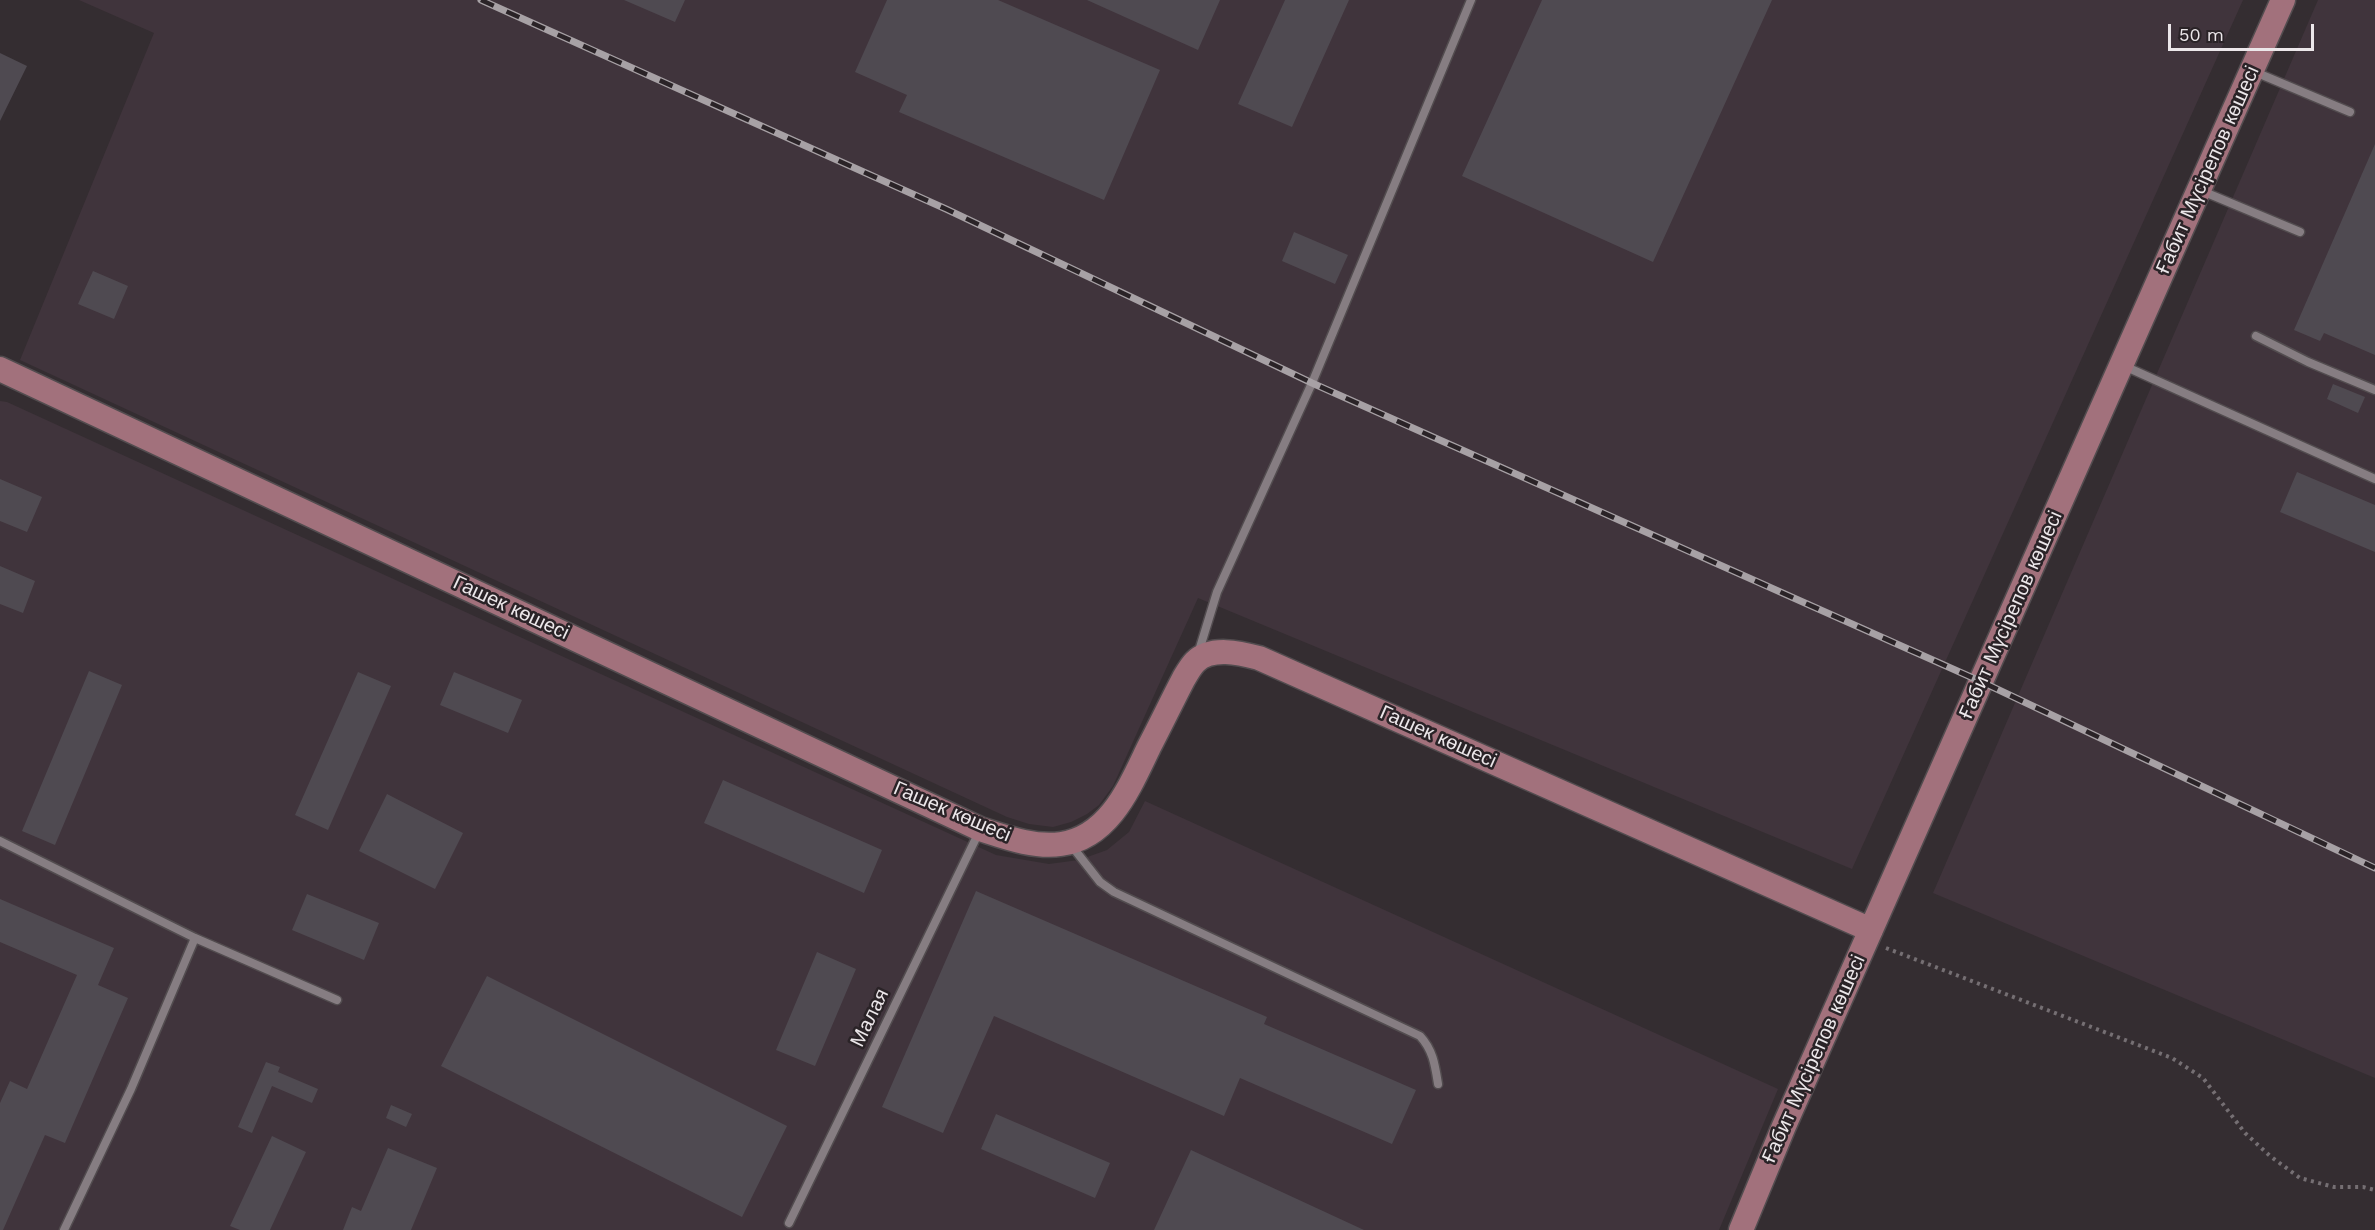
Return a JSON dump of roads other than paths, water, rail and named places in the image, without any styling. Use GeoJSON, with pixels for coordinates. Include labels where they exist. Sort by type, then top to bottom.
{"type":"FeatureCollection","features":[{"type":"Feature","properties":{"kind":"street","name":"Ғабит Мүсірепов көшесі"},"geometry":{"type":"LineString","coordinates":[[1741,1230],[1784,1126],[2283,0]]}},
{"type":"Feature","properties":{"kind":"street","name":"Гашек көшесі"},"geometry":{"type":"LineString","coordinates":[[0,369],[980,829],[1012,839],[1036,844],[1058,844],[1069,842],[1094,830],[1110,816],[1125,797],[1184,678],[1196,660],[1212,654],[1233,651],[1259,658],[1869,935]]}},
{"type":"Feature","properties":{"kind":"lane"},"geometry":{"type":"LineString","coordinates":[[1196,660],[1217,592],[1312,383],[1471,0]]}},
{"type":"Feature","properties":{"kind":"lane"},"geometry":{"type":"LineString","coordinates":[[2252,70],[2350,112]]}},
{"type":"Feature","properties":{"kind":"lane"},"geometry":{"type":"LineString","coordinates":[[2199,190],[2300,232]]}},
{"type":"Feature","properties":{"kind":"lane"},"geometry":{"type":"LineString","coordinates":[[2256,336],[2308,362],[2375,390]]}},
{"type":"Feature","properties":{"kind":"lane"},"geometry":{"type":"LineString","coordinates":[[2121,365],[2375,479]]}},
{"type":"Feature","properties":{"kind":"lane","name":"Малая"},"geometry":{"type":"LineString","coordinates":[[789,1223],[980,829]]}},
{"type":"Feature","properties":{"kind":"lane"},"geometry":{"type":"LineString","coordinates":[[0,841],[195,938],[337,1000]]}},
{"type":"Feature","properties":{"kind":"lane"},"geometry":{"type":"LineString","coordinates":[[1069,842],[1100,882],[1114,892],[1420,1036],[1429,1045],[1435,1062],[1438,1084]]}},
{"type":"Feature","properties":{"kind":"lane"},"geometry":{"type":"LineString","coordinates":[[64,1230],[131,1089],[195,938]]}},
{"type":"Feature","properties":{"kind":"railway"},"geometry":{"type":"LineString","coordinates":[[481,0],[946,209],[1312,383],[1982,682],[2375,868]]}}]}
